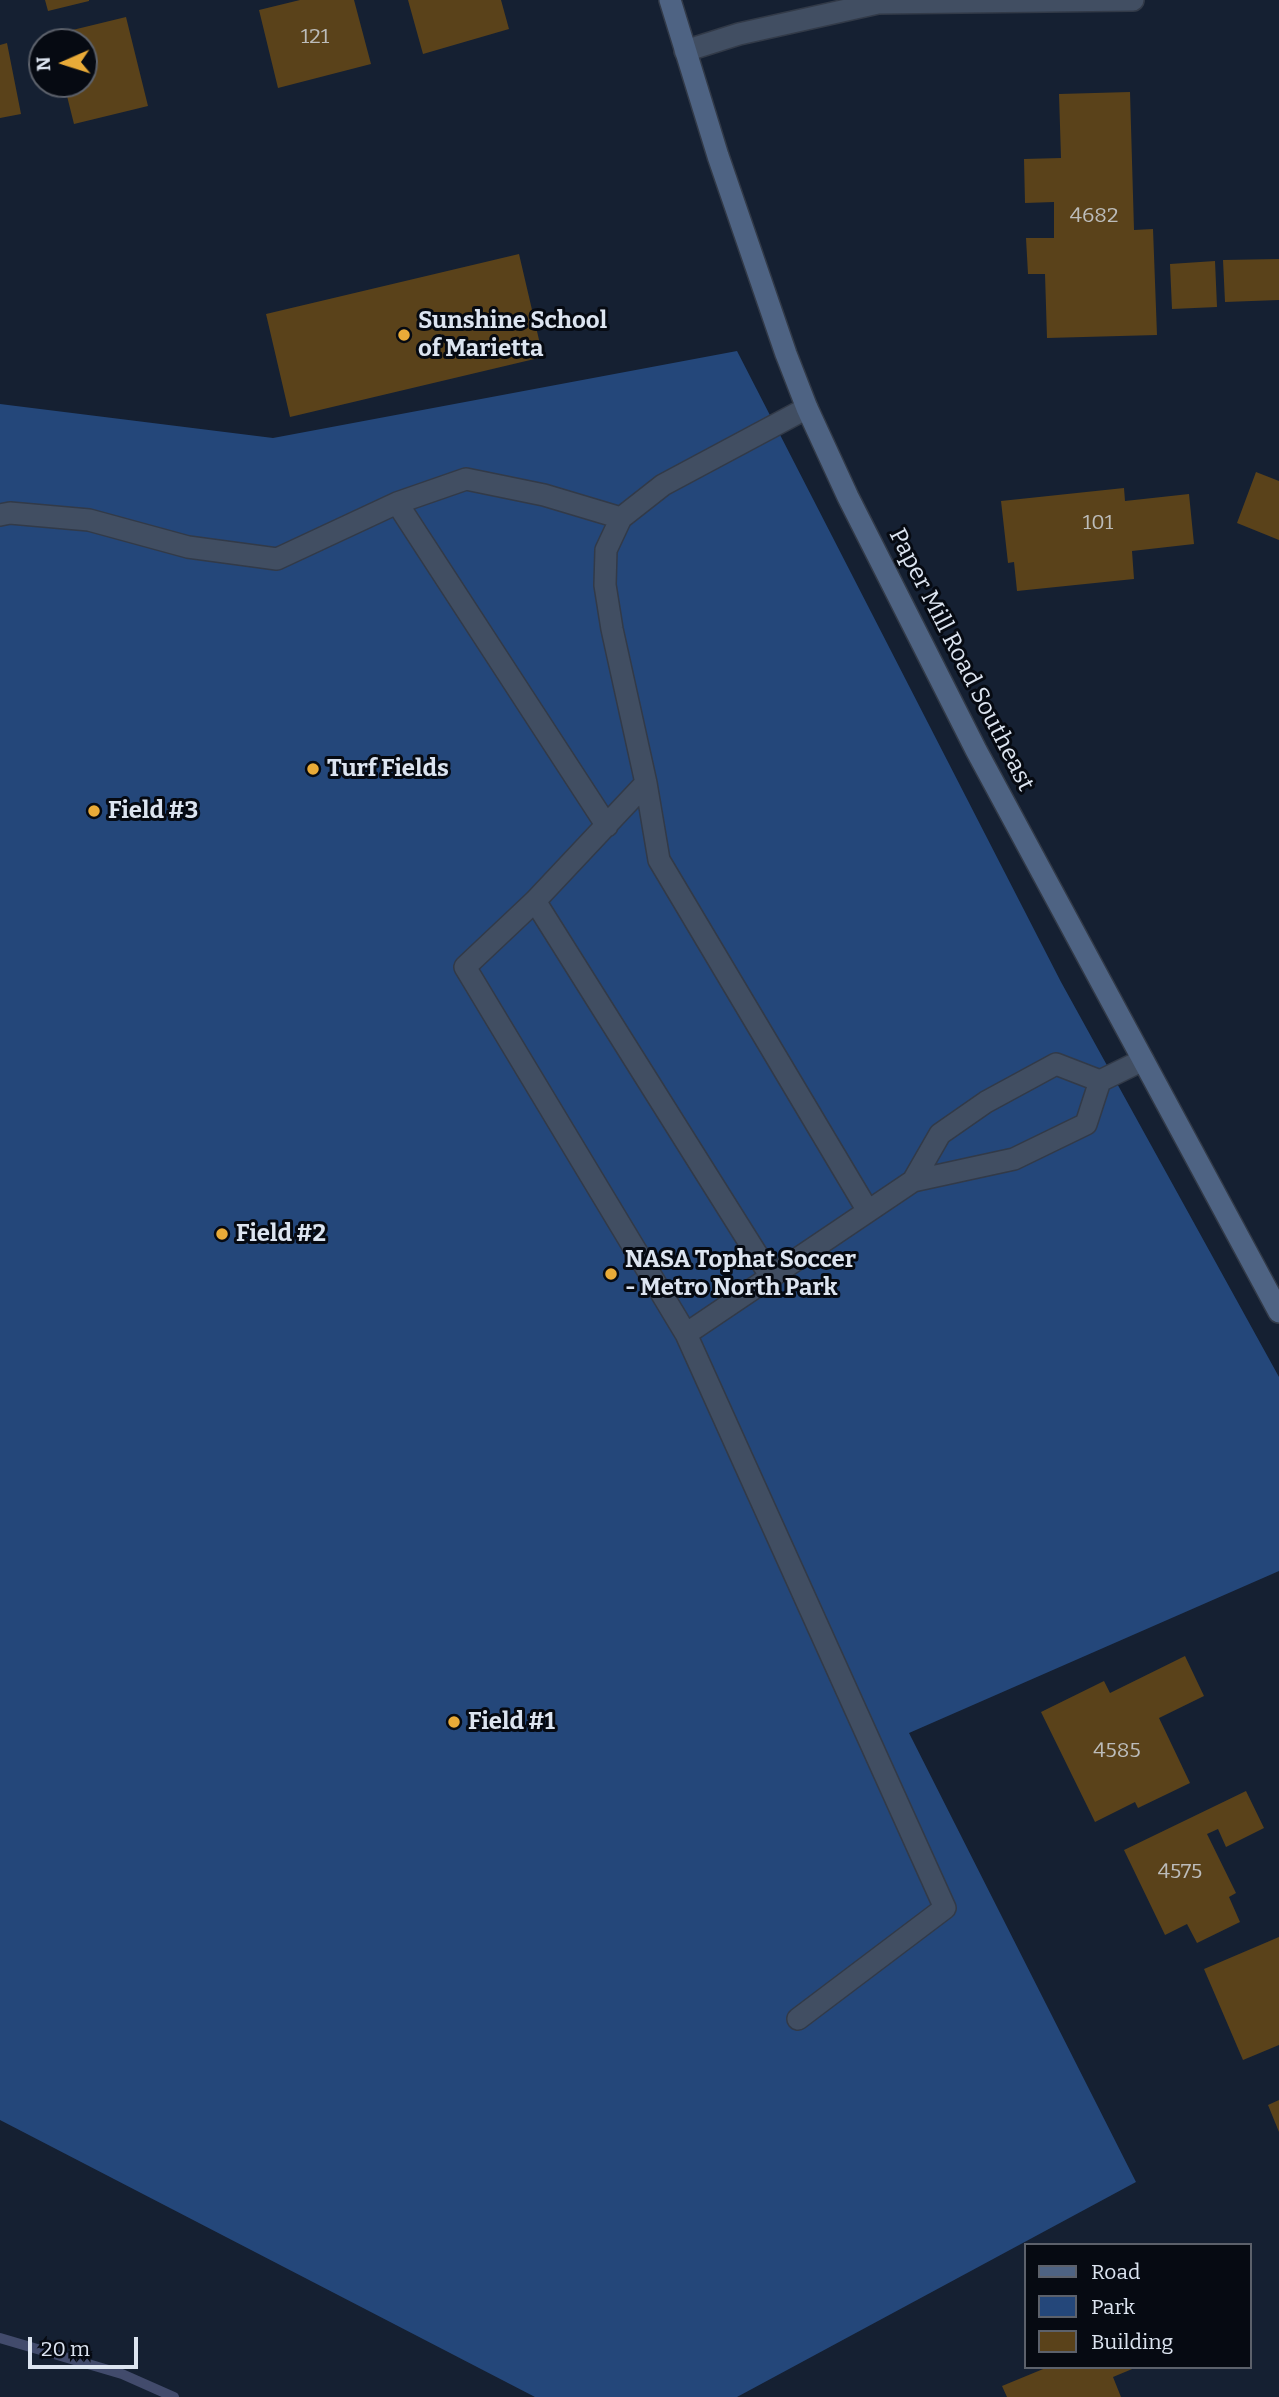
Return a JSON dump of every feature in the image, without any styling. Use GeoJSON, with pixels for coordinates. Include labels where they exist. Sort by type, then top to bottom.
{"type":"FeatureCollection","features":[{"type":"Feature","properties":{"kind":"street","name":"Paper Mill Road Southeast"},"geometry":{"type":"LineString","coordinates":[[670,0],[722,169],[786,354],[807,408],[848,497],[976,750],[1279,1312]]}},
{"type":"Feature","properties":{"kind":"lane"},"geometry":{"type":"LineString","coordinates":[[685,51],[739,34],[878,3],[1133,0]]}},
{"type":"Feature","properties":{"kind":"lane"},"geometry":{"type":"LineString","coordinates":[[807,408],[663,485],[621,518],[606,550],[605,585],[659,860],[868,1211]]}},
{"type":"Feature","properties":{"kind":"lane"},"geometry":{"type":"LineString","coordinates":[[0,515],[10,513],[89,520],[188,547],[277,559],[397,503],[466,479],[544,495],[621,518]]}},
{"type":"Feature","properties":{"kind":"lane"},"geometry":{"type":"LineString","coordinates":[[397,503],[607,826]]}},
{"type":"Feature","properties":{"kind":"lane"},"geometry":{"type":"LineString","coordinates":[[646,783],[535,901],[466,967],[686,1334],[945,1908],[798,2019]]}},
{"type":"Feature","properties":{"kind":"lane"},"geometry":{"type":"LineString","coordinates":[[535,901],[771,1277]]}},
{"type":"Feature","properties":{"kind":"lane"},"geometry":{"type":"LineString","coordinates":[[686,1334],[913,1181],[1014,1159],[1086,1124],[1100,1081],[1143,1060]]}},
{"type":"Feature","properties":{"kind":"lane"},"geometry":{"type":"LineString","coordinates":[[913,1181],[940,1134],[986,1102],[1056,1064],[1100,1081]]}},
{"type":"Feature","properties":{"kind":"green space","name":"NASA Tophat Soccer - Metro North Park"},"geometry":{"type":"Polygon","coordinates":[[[737,351],[1061,982],[1279,1377],[1279,1571],[909,1733],[1136,2182],[737,2397],[535,2397],[0,2120],[0,404],[273,438],[737,351]]]}},
{"type":"Feature","properties":{"kind":"building"},"geometry":{"type":"Polygon","coordinates":[[[45,0],[89,0],[89,1],[48,11],[45,0]]]}},
{"type":"Feature","properties":{"kind":"building"},"geometry":{"type":"Polygon","coordinates":[[[300,0],[354,0],[371,64],[278,88],[259,10],[300,0]]]}},
{"type":"Feature","properties":{"kind":"building"},"geometry":{"type":"Polygon","coordinates":[[[408,0],[501,0],[509,29],[423,54],[408,0]]]}},
{"type":"Feature","properties":{"kind":"building"},"geometry":{"type":"Polygon","coordinates":[[[126,17],[148,106],[74,124],[68,98],[98,98],[98,28],[81,28],[126,17]]]}},
{"type":"Feature","properties":{"kind":"building"},"geometry":{"type":"Polygon","coordinates":[[[7,43],[21,114],[0,118],[0,45],[7,43]]]}},
{"type":"Feature","properties":{"kind":"building"},"geometry":{"type":"Polygon","coordinates":[[[1130,92],[1134,230],[1153,229],[1157,335],[1047,338],[1045,274],[1028,274],[1026,238],[1054,238],[1054,202],[1025,203],[1024,159],[1061,158],[1059,94],[1130,92]]]}},
{"type":"Feature","properties":{"kind":"building","name":"Sunshine School of Marietta"},"geometry":{"type":"Polygon","coordinates":[[[519,254],[543,357],[290,417],[266,314],[519,254]]]}},
{"type":"Feature","properties":{"kind":"building"},"geometry":{"type":"Polygon","coordinates":[[[1279,259],[1279,300],[1225,302],[1223,260],[1279,259]]]}},
{"type":"Feature","properties":{"kind":"building"},"geometry":{"type":"Polygon","coordinates":[[[1215,261],[1217,307],[1172,309],[1170,264],[1215,261]]]}},
{"type":"Feature","properties":{"kind":"building"},"geometry":{"type":"Polygon","coordinates":[[[1256,472],[1279,481],[1279,540],[1237,523],[1256,472]]]}},
{"type":"Feature","properties":{"kind":"building"},"geometry":{"type":"Polygon","coordinates":[[[1124,488],[1125,501],[1189,494],[1194,544],[1132,551],[1134,579],[1017,591],[1014,562],[1008,563],[1001,501],[1124,488]]]}},
{"type":"Feature","properties":{"kind":"building"},"geometry":{"type":"Polygon","coordinates":[[[1185,1656],[1204,1696],[1159,1718],[1190,1783],[1138,1808],[1135,1802],[1095,1822],[1041,1712],[1104,1681],[1110,1693],[1185,1656]]]}},
{"type":"Feature","properties":{"kind":"building"},"geometry":{"type":"Polygon","coordinates":[[[1246,1791],[1264,1828],[1226,1847],[1218,1829],[1207,1834],[1236,1893],[1229,1897],[1240,1922],[1197,1943],[1187,1924],[1165,1935],[1124,1850],[1246,1791]]]}},
{"type":"Feature","properties":{"kind":"building"},"geometry":{"type":"Polygon","coordinates":[[[1279,1937],[1279,2045],[1243,2060],[1204,1969],[1279,1937]]]}},
{"type":"Feature","properties":{"kind":"building"},"geometry":{"type":"Polygon","coordinates":[[[1279,2100],[1279,2132],[1268,2105],[1279,2100]]]}},
{"type":"Feature","properties":{"kind":"building"},"geometry":{"type":"Polygon","coordinates":[[[1043,2369],[1132,2369],[1113,2377],[1121,2397],[1007,2397],[1002,2386],[1043,2369]]]}},
{"type":"Feature","properties":{"kind":"waterway"},"geometry":{"type":"LineString","coordinates":[[0,2338],[122,2374],[174,2397]]}},
{"type":"Feature","properties":{"kind":"place","name":"Sunshine School of Marietta"},"geometry":{"type":"Point","coordinates":[404,335]}},
{"type":"Feature","properties":{"kind":"place","name":"Turf Fields"},"geometry":{"type":"Point","coordinates":[313,769]}},
{"type":"Feature","properties":{"kind":"place","name":"Field #3"},"geometry":{"type":"Point","coordinates":[94,811]}},
{"type":"Feature","properties":{"kind":"place","name":"Field #2"},"geometry":{"type":"Point","coordinates":[222,1234]}},
{"type":"Feature","properties":{"kind":"place","name":"NASA Tophat Soccer - Metro North Park"},"geometry":{"type":"Point","coordinates":[611,1274]}},
{"type":"Feature","properties":{"kind":"place","name":"Field #1"},"geometry":{"type":"Point","coordinates":[454,1722]}}]}
